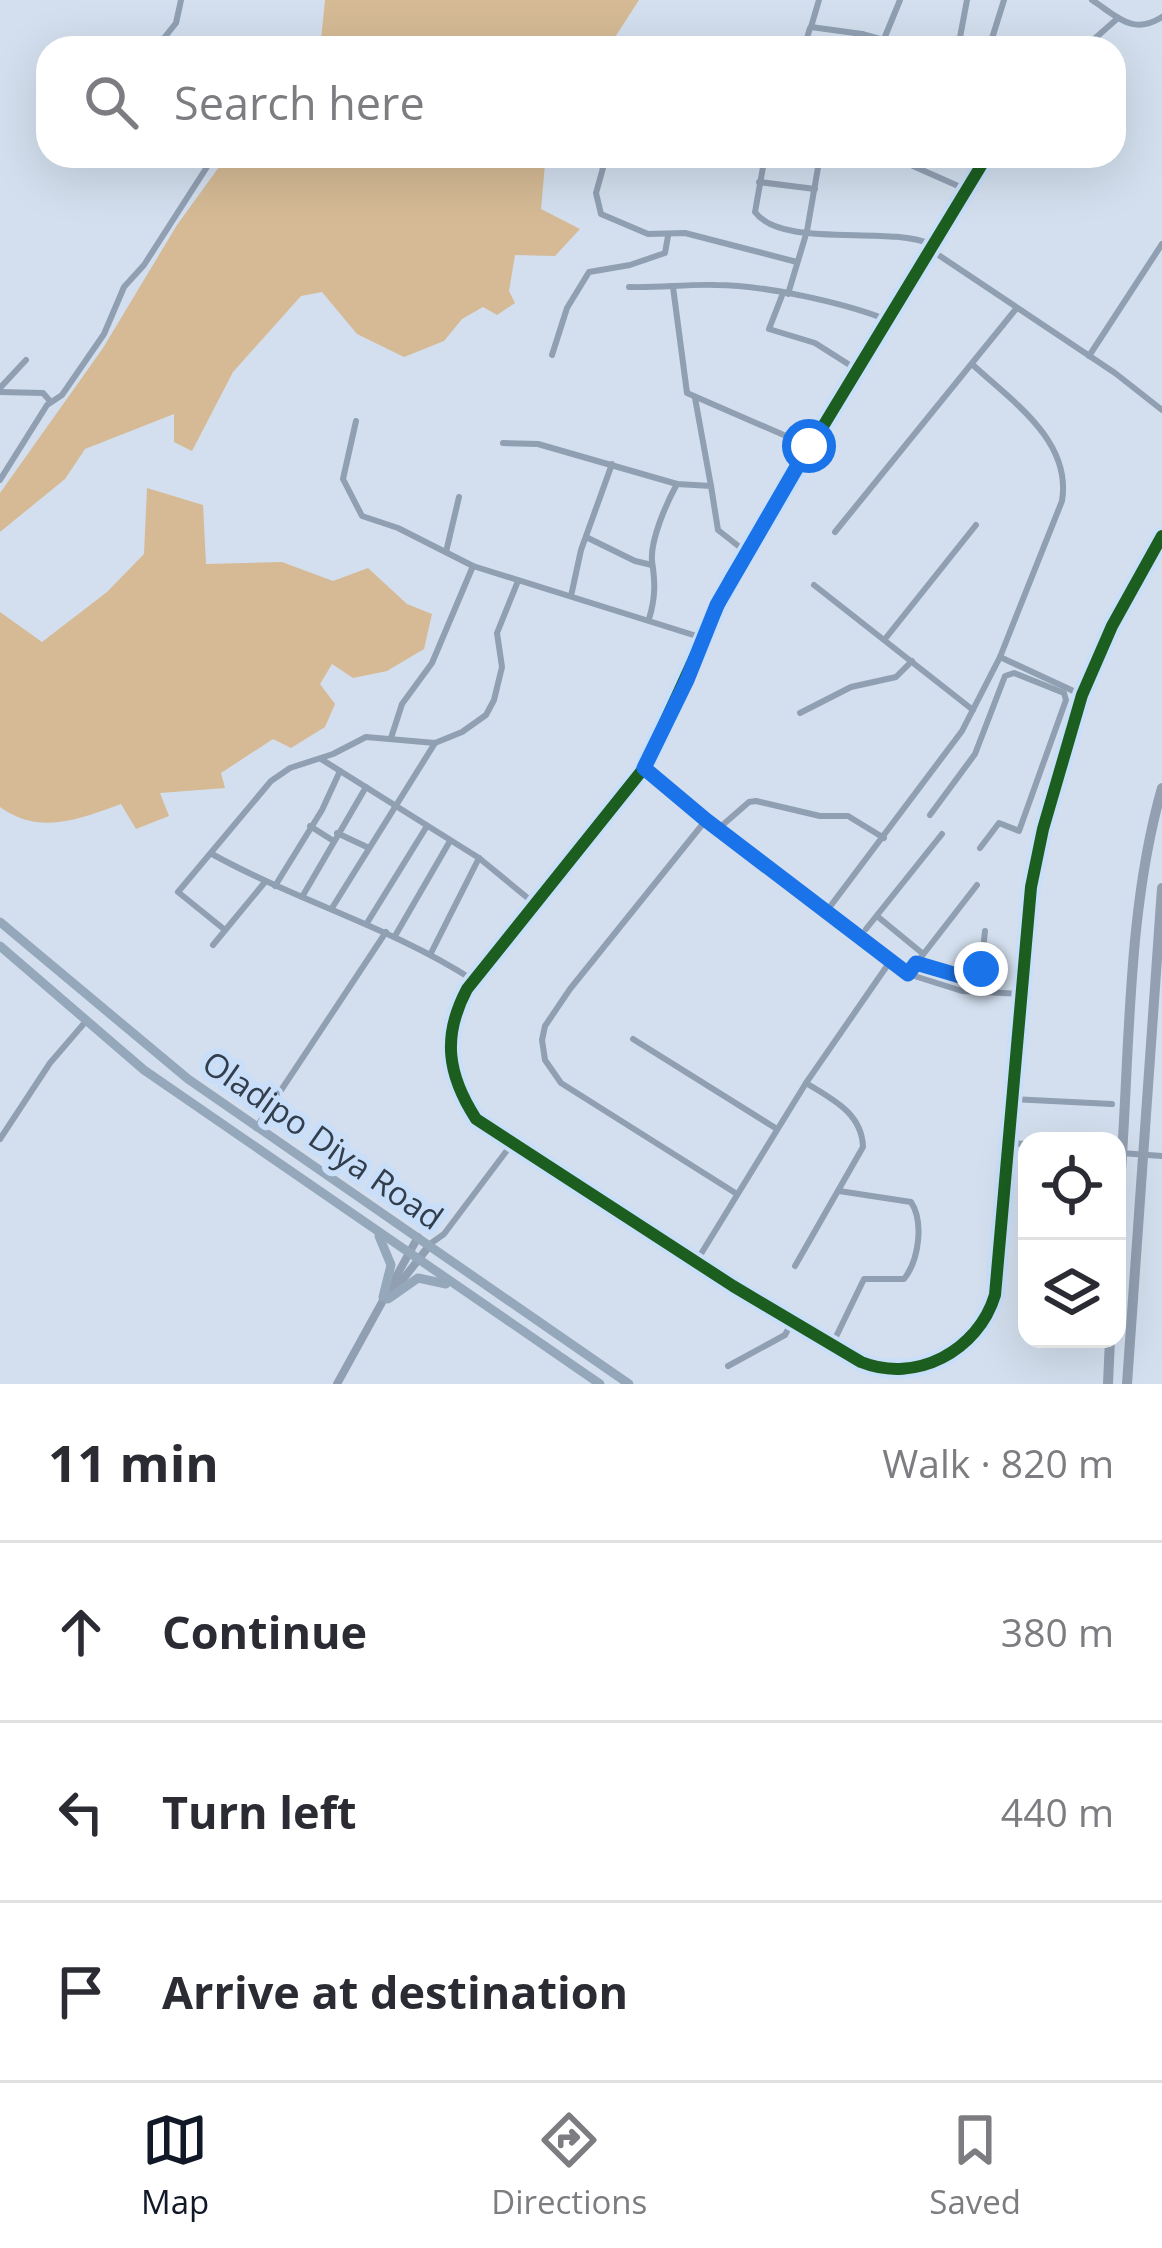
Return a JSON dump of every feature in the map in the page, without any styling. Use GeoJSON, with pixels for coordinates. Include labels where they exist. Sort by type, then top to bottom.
{"type":"FeatureCollection","features":[{"type":"Feature","properties":{"kind":"main road"},"geometry":{"type":"LineString","coordinates":[[1122,1132],[1138,930],[1162,788]]}},
{"type":"Feature","properties":{"kind":"main road"},"geometry":{"type":"LineString","coordinates":[[1126,1384],[1162,888]]}},
{"type":"Feature","properties":{"kind":"main road","name":"Oladipo Diya Road"},"geometry":{"type":"LineString","coordinates":[[0,922],[118,1024],[256,1128],[629,1384]]}},
{"type":"Feature","properties":{"kind":"main road","name":"Oladipo Diya Road"},"geometry":{"type":"LineString","coordinates":[[0,946],[193,1105],[600,1384]]}},
{"type":"Feature","properties":{"kind":"main road"},"geometry":{"type":"LineString","coordinates":[[358,1216],[388,1250],[391,1270],[383,1301]]}},
{"type":"Feature","properties":{"kind":"main road"},"geometry":{"type":"LineString","coordinates":[[383,1301],[408,1282],[424,1278],[471,1295]]}},
{"type":"Feature","properties":{"kind":"main road"},"geometry":{"type":"LineString","coordinates":[[1108,1384],[1110,1348]]}},
{"type":"Feature","properties":{"kind":"street"},"geometry":{"type":"LineString","coordinates":[[166,36],[181,12],[181,0]]}},
{"type":"Feature","properties":{"kind":"street"},"geometry":{"type":"LineString","coordinates":[[808,36],[819,0]]}},
{"type":"Feature","properties":{"kind":"street"},"geometry":{"type":"LineString","coordinates":[[890,36],[900,0]]}},
{"type":"Feature","properties":{"kind":"street"},"geometry":{"type":"LineString","coordinates":[[960,36],[967,0]]}},
{"type":"Feature","properties":{"kind":"street"},"geometry":{"type":"LineString","coordinates":[[993,36],[1004,0]]}},
{"type":"Feature","properties":{"kind":"street"},"geometry":{"type":"LineString","coordinates":[[1092,0],[1138,27],[1162,17]]}},
{"type":"Feature","properties":{"kind":"street"},"geometry":{"type":"LineString","coordinates":[[1098,36],[1118,18]]}},
{"type":"Feature","properties":{"kind":"street"},"geometry":{"type":"LineString","coordinates":[[811,27],[868,36]]}},
{"type":"Feature","properties":{"kind":"street"},"geometry":{"type":"LineString","coordinates":[[0,481],[50,401],[62,395],[102,337],[124,287],[144,266],[206,168]]}},
{"type":"Feature","properties":{"kind":"street"},"geometry":{"type":"LineString","coordinates":[[603,168],[596,180],[599,213],[648,234],[668,236]]}},
{"type":"Feature","properties":{"kind":"street"},"geometry":{"type":"LineString","coordinates":[[762,168],[758,218],[807,231],[902,235],[929,246],[1162,410]]}},
{"type":"Feature","properties":{"kind":"street"},"geometry":{"type":"LineString","coordinates":[[818,168],[807,231],[769,328],[814,343],[856,369]]}},
{"type":"Feature","properties":{"kind":"street"},"geometry":{"type":"LineString","coordinates":[[916,168],[965,188]]}},
{"type":"Feature","properties":{"kind":"street"},"geometry":{"type":"LineString","coordinates":[[979,168],[746,552],[644,768],[473,981],[453,1020],[451,1065],[476,1119],[831,1347],[879,1369],[932,1364],[970,1339],[995,1295],[1032,878],[1046,814],[1082,695],[1112,626],[1162,536]]}},
{"type":"Feature","properties":{"kind":"street"},"geometry":{"type":"LineString","coordinates":[[759,182],[815,189]]}},
{"type":"Feature","properties":{"kind":"street"},"geometry":{"type":"LineString","coordinates":[[552,355],[567,308],[589,272],[664,253],[671,231],[797,262]]}},
{"type":"Feature","properties":{"kind":"street"},"geometry":{"type":"LineString","coordinates":[[1090,356],[1162,244]]}},
{"type":"Feature","properties":{"kind":"street"},"geometry":{"type":"LineString","coordinates":[[629,287],[717,284],[785,293],[859,309],[885,320]]}},
{"type":"Feature","properties":{"kind":"street"},"geometry":{"type":"LineString","coordinates":[[674,287],[687,393],[809,446]]}},
{"type":"Feature","properties":{"kind":"street"},"geometry":{"type":"LineString","coordinates":[[835,532],[1016,309]]}},
{"type":"Feature","properties":{"kind":"street"},"geometry":{"type":"LineString","coordinates":[[0,390],[26,360]]}},
{"type":"Feature","properties":{"kind":"street"},"geometry":{"type":"LineString","coordinates":[[826,912],[937,768],[973,710],[1054,527],[1064,479],[1057,452],[1035,424],[973,365]]}},
{"type":"Feature","properties":{"kind":"street"},"geometry":{"type":"LineString","coordinates":[[0,390],[43,393],[50,401]]}},
{"type":"Feature","properties":{"kind":"street"},"geometry":{"type":"LineString","coordinates":[[695,398],[718,530],[746,552]]}},
{"type":"Feature","properties":{"kind":"street"},"geometry":{"type":"LineString","coordinates":[[356,421],[343,479],[360,514],[473,566],[703,638]]}},
{"type":"Feature","properties":{"kind":"street"},"geometry":{"type":"LineString","coordinates":[[503,442],[540,445],[677,484],[711,486]]}},
{"type":"Feature","properties":{"kind":"street"},"geometry":{"type":"LineString","coordinates":[[571,596],[612,464]]}},
{"type":"Feature","properties":{"kind":"street"},"geometry":{"type":"LineString","coordinates":[[650,619],[657,589],[652,565],[656,539],[677,484]]}},
{"type":"Feature","properties":{"kind":"street"},"geometry":{"type":"LineString","coordinates":[[446,552],[459,496]]}},
{"type":"Feature","properties":{"kind":"street"},"geometry":{"type":"LineString","coordinates":[[885,639],[976,525]]}},
{"type":"Feature","properties":{"kind":"street"},"geometry":{"type":"LineString","coordinates":[[586,537],[635,562],[652,565]]}},
{"type":"Feature","properties":{"kind":"street"},"geometry":{"type":"LineString","coordinates":[[391,737],[402,704],[432,663],[473,566]]}},
{"type":"Feature","properties":{"kind":"street"},"geometry":{"type":"LineString","coordinates":[[225,930],[178,892],[272,781],[290,768],[366,737],[435,743],[486,715],[502,667],[496,633],[518,580]]}},
{"type":"Feature","properties":{"kind":"street"},"geometry":{"type":"LineString","coordinates":[[814,585],[973,710]]}},
{"type":"Feature","properties":{"kind":"street"},"geometry":{"type":"LineString","coordinates":[[1000,657],[1082,695]]}},
{"type":"Feature","properties":{"kind":"street"},"geometry":{"type":"LineString","coordinates":[[800,713],[851,687],[896,677],[912,661]]}},
{"type":"Feature","properties":{"kind":"street"},"geometry":{"type":"LineString","coordinates":[[930,815],[975,754],[1009,673],[1066,696],[1019,831],[1002,822],[980,848]]}},
{"type":"Feature","properties":{"kind":"street"},"geometry":{"type":"LineString","coordinates":[[332,908],[435,743]]}},
{"type":"Feature","properties":{"kind":"street"},"geometry":{"type":"LineString","coordinates":[[320,759],[479,858],[535,904]]}},
{"type":"Feature","properties":{"kind":"street"},"geometry":{"type":"LineString","coordinates":[[644,768],[908,974],[962,991],[1021,994]]}},
{"type":"Feature","properties":{"kind":"street"},"geometry":{"type":"LineString","coordinates":[[275,886],[340,771]]}},
{"type":"Feature","properties":{"kind":"street"},"geometry":{"type":"LineString","coordinates":[[302,897],[366,787]]}},
{"type":"Feature","properties":{"kind":"street"},"geometry":{"type":"LineString","coordinates":[[718,829],[748,802],[756,801],[806,814],[848,816],[884,838]]}},
{"type":"Feature","properties":{"kind":"street"},"geometry":{"type":"LineString","coordinates":[[1027,809],[1046,814]]}},
{"type":"Feature","properties":{"kind":"street"},"geometry":{"type":"LineString","coordinates":[[706,820],[570,989],[545,1026],[542,1043],[545,1060],[561,1083],[737,1194]]}},
{"type":"Feature","properties":{"kind":"street"},"geometry":{"type":"LineString","coordinates":[[310,826],[369,848]]}},
{"type":"Feature","properties":{"kind":"street"},"geometry":{"type":"LineString","coordinates":[[367,923],[427,826]]}},
{"type":"Feature","properties":{"kind":"street"},"geometry":{"type":"LineString","coordinates":[[866,929],[942,834]]}},
{"type":"Feature","properties":{"kind":"street"},"geometry":{"type":"LineString","coordinates":[[395,936],[450,841]]}},
{"type":"Feature","properties":{"kind":"street"},"geometry":{"type":"LineString","coordinates":[[212,854],[265,882],[430,952],[473,981]]}},
{"type":"Feature","properties":{"kind":"street"},"geometry":{"type":"LineString","coordinates":[[430,952],[479,858]]}},
{"type":"Feature","properties":{"kind":"street"},"geometry":{"type":"LineString","coordinates":[[213,945],[265,882]]}},
{"type":"Feature","properties":{"kind":"street"},"geometry":{"type":"LineString","coordinates":[[908,974],[977,884]]}},
{"type":"Feature","properties":{"kind":"street"},"geometry":{"type":"LineString","coordinates":[[877,916],[922,953]]}},
{"type":"Feature","properties":{"kind":"street"},"geometry":{"type":"LineString","coordinates":[[1138,930],[1160,934]]}},
{"type":"Feature","properties":{"kind":"street"},"geometry":{"type":"LineString","coordinates":[[916,963],[950,976],[975,977],[981,969],[985,931]]}},
{"type":"Feature","properties":{"kind":"street"},"geometry":{"type":"LineString","coordinates":[[256,1128],[386,932]]}},
{"type":"Feature","properties":{"kind":"street"},"geometry":{"type":"LineString","coordinates":[[696,1262],[806,1083],[889,962]]}},
{"type":"Feature","properties":{"kind":"street"},"geometry":{"type":"LineString","coordinates":[[0,1139],[50,1064],[87,1020]]}},
{"type":"Feature","properties":{"kind":"street"},"geometry":{"type":"LineString","coordinates":[[633,1039],[778,1129]]}},
{"type":"Feature","properties":{"kind":"street"},"geometry":{"type":"LineString","coordinates":[[795,1266],[860,1154],[862,1134],[841,1105],[806,1083]]}},
{"type":"Feature","properties":{"kind":"street"},"geometry":{"type":"LineString","coordinates":[[1011,1099],[1112,1104]]}},
{"type":"Feature","properties":{"kind":"street"},"geometry":{"type":"LineString","coordinates":[[1007,1142],[1018,1143]]}},
{"type":"Feature","properties":{"kind":"street"},"geometry":{"type":"LineString","coordinates":[[412,1256],[444,1234],[512,1145]]}},
{"type":"Feature","properties":{"kind":"street"},"geometry":{"type":"LineString","coordinates":[[1126,1154],[1162,1156]]}},
{"type":"Feature","properties":{"kind":"street"},"geometry":{"type":"LineString","coordinates":[[831,1347],[864,1279],[904,1279],[918,1242],[917,1214],[911,1202],[839,1191]]}},
{"type":"Feature","properties":{"kind":"street"},"geometry":{"type":"LineString","coordinates":[[337,1384],[412,1256],[418,1237]]}},
{"type":"Feature","properties":{"kind":"street"},"geometry":{"type":"LineString","coordinates":[[728,1366],[785,1335],[792,1322]]}},
{"type":"Feature","properties":{"kind":"shaded area"},"geometry":{"type":"Polygon","coordinates":[[[325,0],[639,0],[616,36],[321,36],[325,0]]]}},
{"type":"Feature","properties":{"kind":"shaded area"},"geometry":{"type":"Polygon","coordinates":[[[218,168],[545,168],[541,209],[580,229],[555,256],[515,255],[509,291],[515,303],[497,315],[483,307],[462,319],[444,341],[404,357],[357,334],[322,292],[301,296],[233,372],[192,451],[174,442],[174,414],[85,449],[65,479],[0,532],[0,493],[103,348],[177,225],[218,168]]]}},
{"type":"Feature","properties":{"kind":"shaded area"},"geometry":{"type":"Polygon","coordinates":[[[147,488],[203,505],[206,564],[282,562],[333,581],[368,568],[407,604],[432,614],[424,649],[387,671],[353,678],[332,664],[320,684],[335,704],[325,727],[291,748],[273,739],[221,773],[225,788],[160,793],[169,816],[136,829],[121,804],[60,822],[15,816],[0,807],[0,612],[42,642],[107,592],[144,554],[147,488]]]}},
{"type":"Feature","properties":{"kind":"cycle path"},"geometry":{"type":"LineString","coordinates":[[980,168],[731,578],[644,768],[467,989],[454,1023],[451,1055],[459,1086],[476,1119],[733,1286],[861,1362],[903,1369],[942,1358],[960,1347],[987,1315],[995,1295],[1031,887],[1043,829],[1082,695],[1112,626],[1162,536]]}},
{"type":"Feature","properties":{"kind":"route"},"geometry":{"type":"LineString","coordinates":[[809,446],[717,605],[644,768],[908,974],[916,963],[967,978],[981,969]]}}]}
